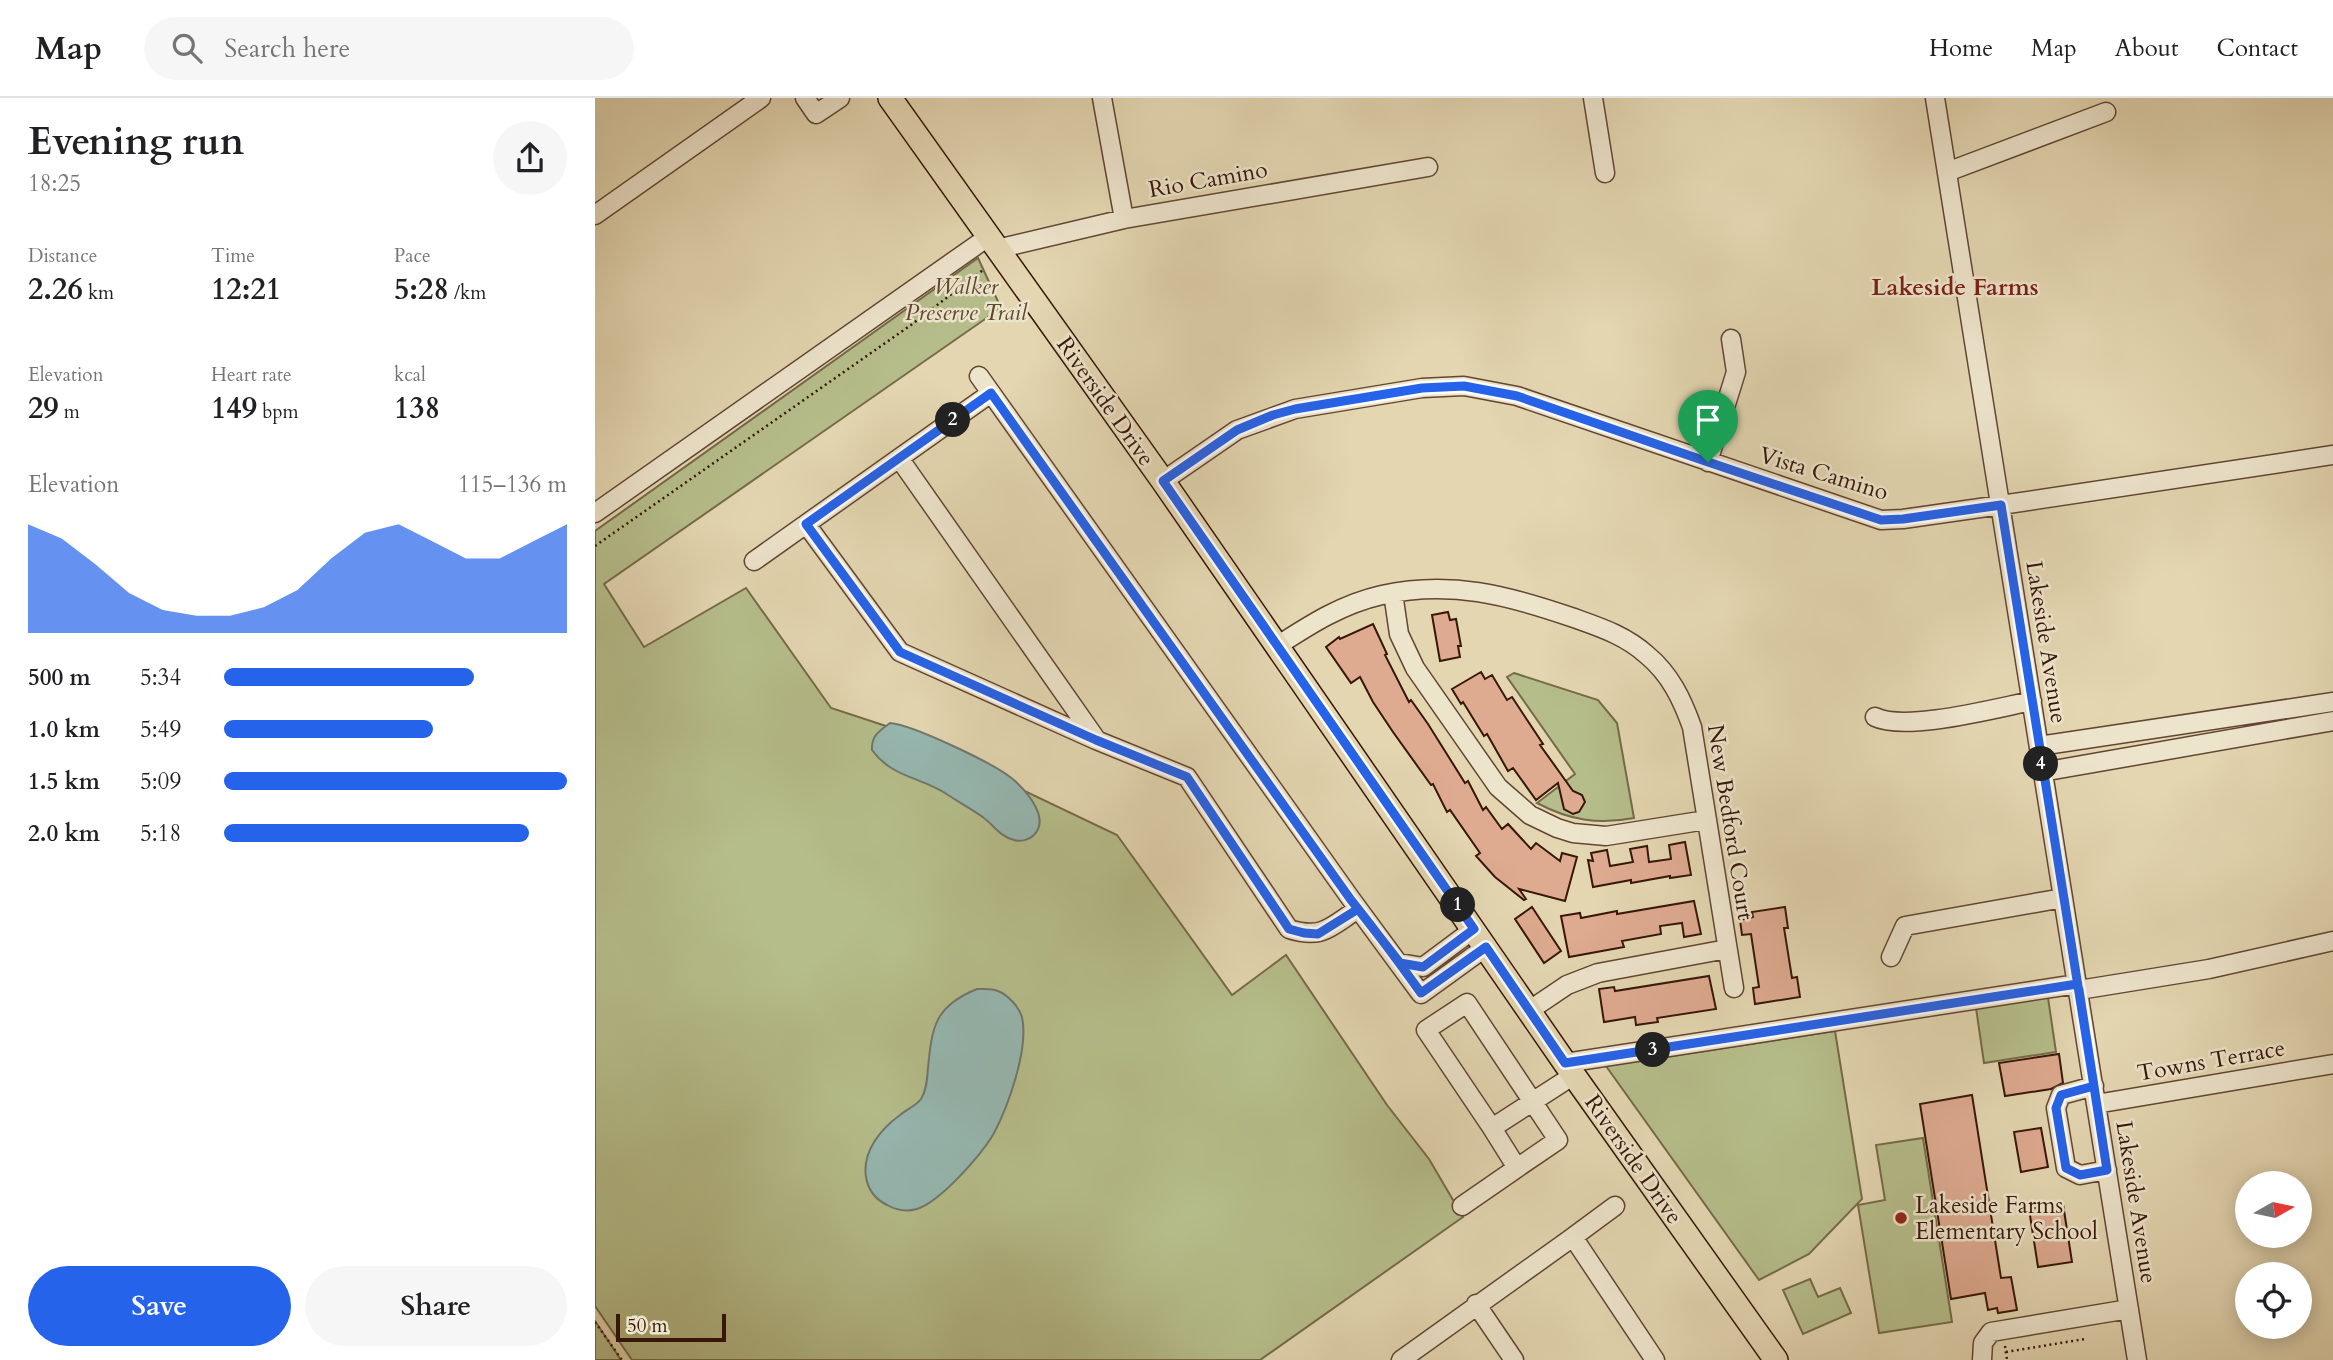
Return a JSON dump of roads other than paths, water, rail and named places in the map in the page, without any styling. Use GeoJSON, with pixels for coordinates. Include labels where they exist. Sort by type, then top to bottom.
{"type":"FeatureCollection","features":[{"type":"Feature","properties":{"kind":"main road","name":"Riverside Drive"},"geometry":{"type":"LineString","coordinates":[[890,98],[1163,481],[1570,1069],[1776,1360]]}},
{"type":"Feature","properties":{"kind":"street"},"geometry":{"type":"LineString","coordinates":[[595,215],[761,98]]}},
{"type":"Feature","properties":{"kind":"street"},"geometry":{"type":"LineString","coordinates":[[805,98],[816,114],[840,98]]}},
{"type":"Feature","properties":{"kind":"street"},"geometry":{"type":"LineString","coordinates":[[1101,98],[1124,219]]}},
{"type":"Feature","properties":{"kind":"street"},"geometry":{"type":"LineString","coordinates":[[1593,98],[1605,173]]}},
{"type":"Feature","properties":{"kind":"street","name":"Lakeside Avenue"},"geometry":{"type":"LineString","coordinates":[[1935,98],[2137,1360]]}},
{"type":"Feature","properties":{"kind":"street"},"geometry":{"type":"LineString","coordinates":[[1947,172],[2106,112]]}},
{"type":"Feature","properties":{"kind":"street","name":"Rio Camino"},"geometry":{"type":"LineString","coordinates":[[993,243],[1428,167]]}},
{"type":"Feature","properties":{"kind":"street"},"geometry":{"type":"LineString","coordinates":[[595,513],[993,243]]}},
{"type":"Feature","properties":{"kind":"street"},"geometry":{"type":"LineString","coordinates":[[1708,462],[1736,372],[1731,340]]}},
{"type":"Feature","properties":{"kind":"street"},"geometry":{"type":"LineString","coordinates":[[979,376],[1358,909],[1421,993],[1453,972],[1480,938]]}},
{"type":"Feature","properties":{"kind":"street","name":"Vista Camino"},"geometry":{"type":"LineString","coordinates":[[1163,481],[1237,430],[1273,415],[1422,388],[1464,386],[1517,396],[1881,520],[2001,505],[2333,455]]}},
{"type":"Feature","properties":{"kind":"street"},"geometry":{"type":"LineString","coordinates":[[754,561],[991,393]]}},
{"type":"Feature","properties":{"kind":"street"},"geometry":{"type":"LineString","coordinates":[[899,458],[1096,740]]}},
{"type":"Feature","properties":{"kind":"street"},"geometry":{"type":"LineString","coordinates":[[806,524],[900,652],[1096,740],[1187,777],[1289,929],[1318,934],[1358,909]]}},
{"type":"Feature","properties":{"kind":"street","name":"New Bedford Court"},"geometry":{"type":"LineString","coordinates":[[1277,646],[1335,610],[1359,601],[1393,593],[1433,589],[1501,595],[1614,632],[1633,643],[1658,664],[1669,678],[1692,727],[1734,988]]}},
{"type":"Feature","properties":{"kind":"street"},"geometry":{"type":"LineString","coordinates":[[1393,593],[1399,634],[1415,668],[1498,787],[1524,811],[1557,828],[1589,836],[1606,836],[1706,820]]}},
{"type":"Feature","properties":{"kind":"street"},"geometry":{"type":"LineString","coordinates":[[1875,717],[1887,723],[1920,721],[2032,701]]}},
{"type":"Feature","properties":{"kind":"street"},"geometry":{"type":"LineString","coordinates":[[2039,746],[2333,702]]}},
{"type":"Feature","properties":{"kind":"street"},"geometry":{"type":"LineString","coordinates":[[2042,772],[2333,721]]}},
{"type":"Feature","properties":{"kind":"street"},"geometry":{"type":"LineString","coordinates":[[1891,957],[1905,926],[2063,898]]}},
{"type":"Feature","properties":{"kind":"street"},"geometry":{"type":"LineString","coordinates":[[1400,963],[1423,967],[1440,954],[1480,938]]}},
{"type":"Feature","properties":{"kind":"street"},"geometry":{"type":"LineString","coordinates":[[1492,1128],[1533,1102],[1570,1069],[2078,987],[2209,969],[2333,941]]}},
{"type":"Feature","properties":{"kind":"street"},"geometry":{"type":"LineString","coordinates":[[1530,1010],[1567,985],[1598,973],[1727,949]]}},
{"type":"Feature","properties":{"kind":"street"},"geometry":{"type":"LineString","coordinates":[[1440,954],[1453,972]]}},
{"type":"Feature","properties":{"kind":"street"},"geometry":{"type":"LineString","coordinates":[[1462,1206],[1559,1140],[1467,1003],[1426,1030],[1517,1168]]}},
{"type":"Feature","properties":{"kind":"street","name":"Towns Terrace"},"geometry":{"type":"LineString","coordinates":[[2097,1104],[2333,1064]]}},
{"type":"Feature","properties":{"kind":"street"},"geometry":{"type":"LineString","coordinates":[[2094,1086],[2061,1095],[2056,1108],[2066,1168],[2080,1175],[2107,1170]]}},
{"type":"Feature","properties":{"kind":"street"},"geometry":{"type":"LineString","coordinates":[[1401,1360],[1615,1206]]}},
{"type":"Feature","properties":{"kind":"street"},"geometry":{"type":"LineString","coordinates":[[1573,1237],[1655,1360]]}},
{"type":"Feature","properties":{"kind":"street"},"geometry":{"type":"LineString","coordinates":[[1476,1304],[1514,1360]]}},
{"type":"Feature","properties":{"kind":"street"},"geometry":{"type":"LineString","coordinates":[[1982,1360],[1983,1343],[1991,1332],[2129,1309]]}},
{"type":"Feature","properties":{"kind":"water"},"geometry":{"type":"Polygon","coordinates":[[[890,723],[955,747],[992,765],[1015,781],[1031,799],[1038,814],[1040,822],[1034,835],[1022,841],[1009,839],[980,815],[938,789],[898,772],[880,759],[872,750],[873,741],[890,723]]]}},
{"type":"Feature","properties":{"kind":"water"},"geometry":{"type":"Polygon","coordinates":[[[977,989],[993,989],[1002,993],[1016,1005],[1022,1017],[1023,1045],[1016,1078],[1005,1109],[987,1144],[948,1188],[917,1209],[894,1208],[879,1200],[868,1186],[866,1167],[870,1150],[886,1127],[921,1099],[926,1084],[931,1040],[938,1019],[952,1003],[977,989]]]}},
{"type":"Feature","properties":{"kind":"place","name":"Lakeside Farms Elementary School"},"geometry":{"type":"Point","coordinates":[1901,1218]}},
{"type":"Feature","properties":{"kind":"district","name":"Lakeside Farms"},"geometry":{"type":"Point","coordinates":[1955,287]}},
{"type":"Feature","properties":{"kind":"park label","name":"Walker Preserve Trail"},"geometry":{"type":"Point","coordinates":[966,299]}}]}
